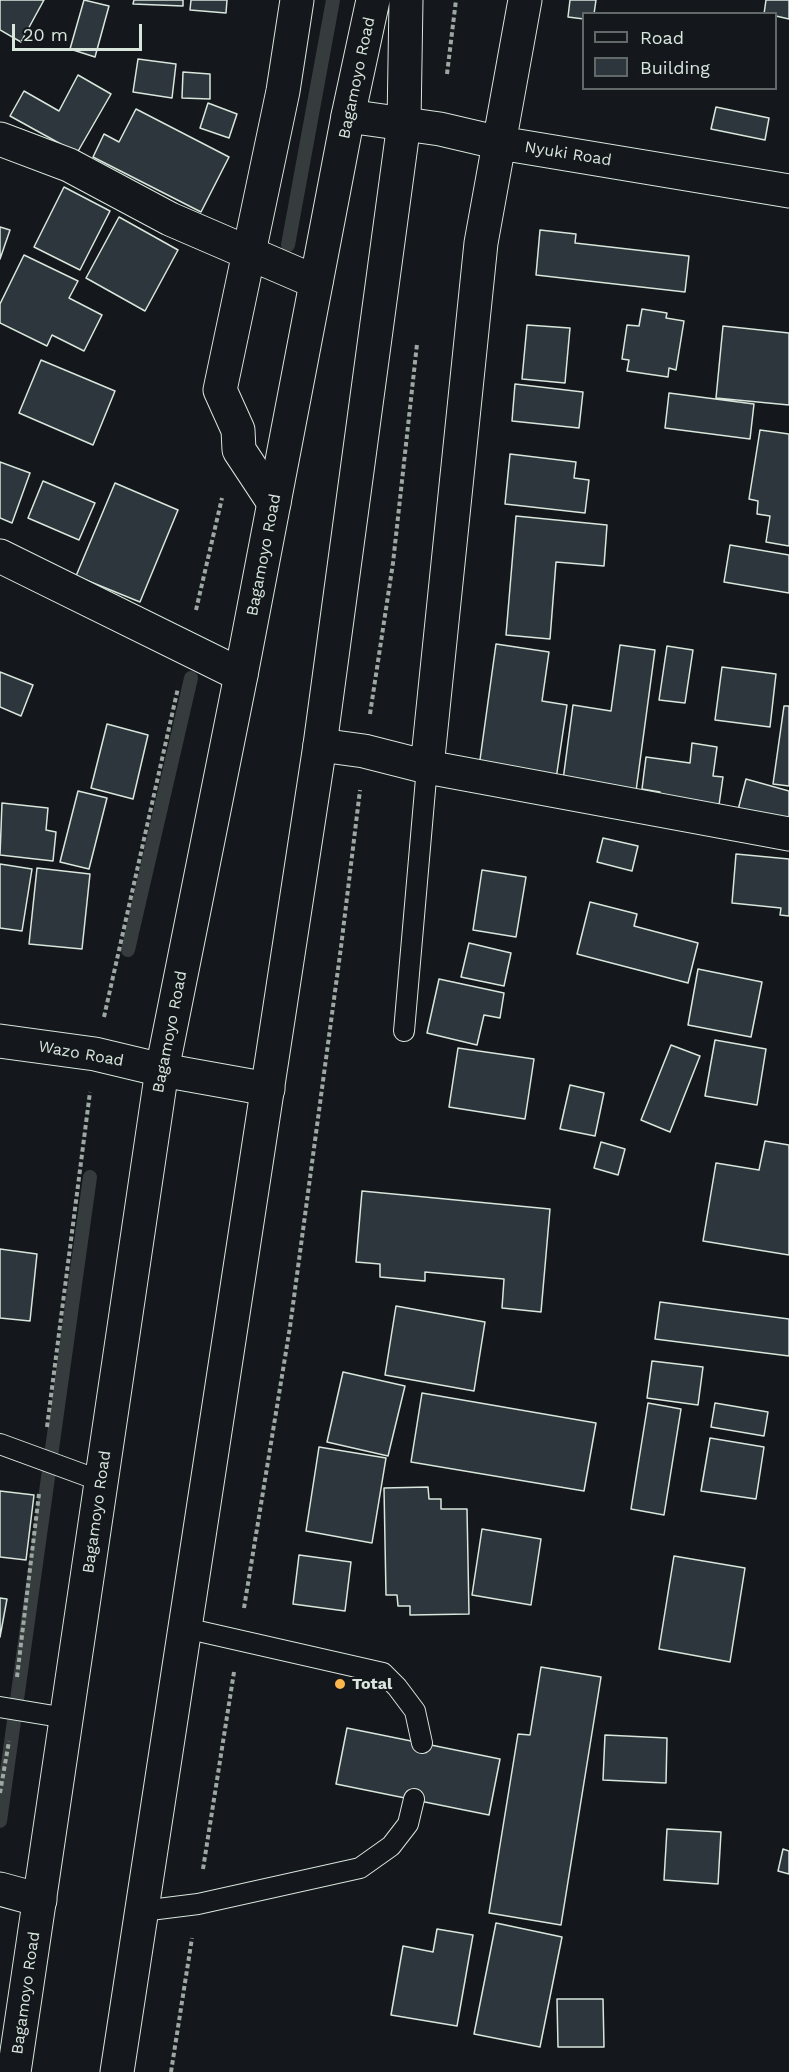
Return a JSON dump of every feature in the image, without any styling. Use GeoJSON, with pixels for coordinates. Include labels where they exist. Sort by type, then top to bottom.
{"type":"FeatureCollection","features":[{"type":"Feature","properties":{"kind":"main road"},"geometry":{"type":"LineString","coordinates":[[274,502],[239,450],[238,430],[220,390],[283,91],[297,0]]}},
{"type":"Feature","properties":{"kind":"main road","name":"Bagamoyo Road"},"geometry":{"type":"LineString","coordinates":[[14,2072],[162,1070],[241,675],[348,116],[373,0]]}},
{"type":"Feature","properties":{"kind":"main road"},"geometry":{"type":"LineString","coordinates":[[117,2072],[320,745],[404,123],[406,0]]}},
{"type":"Feature","properties":{"kind":"main road"},"geometry":{"type":"LineString","coordinates":[[427,767],[481,243],[525,0]]}},
{"type":"Feature","properties":{"kind":"main road","name":"Nyuki Road"},"geometry":{"type":"LineString","coordinates":[[348,116],[440,129],[500,143],[789,191]]}},
{"type":"Feature","properties":{"kind":"main road"},"geometry":{"type":"LineString","coordinates":[[0,139],[69,165],[170,219],[316,282]]}},
{"type":"Feature","properties":{"kind":"main road"},"geometry":{"type":"LineString","coordinates":[[0,555],[241,675]]}},
{"type":"Feature","properties":{"kind":"main road"},"geometry":{"type":"LineString","coordinates":[[320,745],[364,751],[427,767],[789,834]]}},
{"type":"Feature","properties":{"kind":"main road","name":"Wazo Road"},"geometry":{"type":"LineString","coordinates":[[0,1041],[95,1054],[162,1070],[268,1089]]}},
{"type":"Feature","properties":{"kind":"main road"},"geometry":{"type":"LineString","coordinates":[[0,1889],[40,1900]]}},
{"type":"Feature","properties":{"kind":"lane"},"geometry":{"type":"LineString","coordinates":[[404,1031],[427,767]]}},
{"type":"Feature","properties":{"kind":"lane"},"geometry":{"type":"LineString","coordinates":[[0,1444],[101,1481]]}},
{"type":"Feature","properties":{"kind":"lane"},"geometry":{"type":"LineString","coordinates":[[185,1628],[382,1673],[398,1687],[415,1711],[422,1743]]}},
{"type":"Feature","properties":{"kind":"lane"},"geometry":{"type":"LineString","coordinates":[[12,1708],[66,1718]]}},
{"type":"Feature","properties":{"kind":"lane"},"geometry":{"type":"LineString","coordinates":[[142,1911],[198,1904],[360,1868],[390,1846],[408,1824],[414,1799]]}},
{"type":"Feature","properties":{"kind":"path"},"geometry":{"type":"LineString","coordinates":[[440,129],[456,0]]}},
{"type":"Feature","properties":{"kind":"path"},"geometry":{"type":"LineString","coordinates":[[171,2072],[290,1327],[341,947],[364,751],[393,563],[417,340]]}},
{"type":"Feature","properties":{"kind":"path"},"geometry":{"type":"LineString","coordinates":[[0,1793],[47,1462],[95,1054],[224,490]]}},
{"type":"Feature","properties":{"kind":"building"},"geometry":{"type":"Polygon","coordinates":[[[0,0],[44,0],[21,42],[0,30],[0,0]]]}},
{"type":"Feature","properties":{"kind":"building"},"geometry":{"type":"Polygon","coordinates":[[[84,0],[109,6],[95,57],[70,49],[84,0]]]}},
{"type":"Feature","properties":{"kind":"building"},"geometry":{"type":"Polygon","coordinates":[[[134,0],[183,0],[183,6],[133,4],[134,0]]]}},
{"type":"Feature","properties":{"kind":"building"},"geometry":{"type":"Polygon","coordinates":[[[191,0],[227,0],[226,13],[190,10],[191,0]]]}},
{"type":"Feature","properties":{"kind":"building"},"geometry":{"type":"Polygon","coordinates":[[[570,0],[596,0],[594,12],[582,12],[582,19],[568,17],[570,0]]]}},
{"type":"Feature","properties":{"kind":"building"},"geometry":{"type":"Polygon","coordinates":[[[766,0],[789,0],[789,19],[777,16],[777,12],[764,12],[766,0]]]}},
{"type":"Feature","properties":{"kind":"building"},"geometry":{"type":"Polygon","coordinates":[[[138,59],[176,64],[172,98],[133,92],[138,59]]]}},
{"type":"Feature","properties":{"kind":"building"},"geometry":{"type":"Polygon","coordinates":[[[183,72],[210,74],[210,99],[182,98],[183,72]]]}},
{"type":"Feature","properties":{"kind":"building"},"geometry":{"type":"Polygon","coordinates":[[[78,75],[111,94],[77,153],[10,116],[24,91],[59,111],[78,75]]]}},
{"type":"Feature","properties":{"kind":"building"},"geometry":{"type":"Polygon","coordinates":[[[208,103],[237,114],[229,138],[200,128],[208,103]]]}},
{"type":"Feature","properties":{"kind":"building"},"geometry":{"type":"Polygon","coordinates":[[[716,107],[769,118],[765,140],[711,129],[716,107]]]}},
{"type":"Feature","properties":{"kind":"building"},"geometry":{"type":"Polygon","coordinates":[[[136,109],[229,157],[201,212],[93,157],[104,134],[119,142],[136,109]]]}},
{"type":"Feature","properties":{"kind":"building"},"geometry":{"type":"Polygon","coordinates":[[[64,187],[110,211],[80,270],[34,247],[64,187]]]}},
{"type":"Feature","properties":{"kind":"building"},"geometry":{"type":"Polygon","coordinates":[[[119,217],[178,250],[145,311],[86,278],[119,217]]]}},
{"type":"Feature","properties":{"kind":"building"},"geometry":{"type":"Polygon","coordinates":[[[0,227],[10,230],[0,259],[0,227]]]}},
{"type":"Feature","properties":{"kind":"building"},"geometry":{"type":"Polygon","coordinates":[[[540,230],[576,234],[575,243],[689,256],[685,292],[536,275],[540,230]]]}},
{"type":"Feature","properties":{"kind":"building"},"geometry":{"type":"Polygon","coordinates":[[[24,255],[78,281],[69,298],[102,315],[84,351],[52,335],[47,346],[0,323],[0,304],[24,255]]]}},
{"type":"Feature","properties":{"kind":"building"},"geometry":{"type":"Polygon","coordinates":[[[642,309],[667,313],[666,318],[684,321],[676,370],[669,368],[668,377],[627,371],[629,360],[622,359],[627,325],[639,326],[642,309]]]}},
{"type":"Feature","properties":{"kind":"building"},"geometry":{"type":"Polygon","coordinates":[[[527,325],[570,328],[565,383],[522,379],[527,325]]]}},
{"type":"Feature","properties":{"kind":"building"},"geometry":{"type":"Polygon","coordinates":[[[723,326],[789,333],[789,405],[716,398],[723,326]]]}},
{"type":"Feature","properties":{"kind":"building"},"geometry":{"type":"Polygon","coordinates":[[[41,360],[115,391],[93,445],[19,413],[41,360]]]}},
{"type":"Feature","properties":{"kind":"building"},"geometry":{"type":"Polygon","coordinates":[[[515,384],[583,392],[579,428],[512,421],[515,384]]]}},
{"type":"Feature","properties":{"kind":"building"},"geometry":{"type":"Polygon","coordinates":[[[669,393],[754,404],[750,439],[665,428],[669,393]]]}},
{"type":"Feature","properties":{"kind":"building"},"geometry":{"type":"Polygon","coordinates":[[[760,430],[789,434],[789,546],[766,542],[770,516],[757,514],[758,501],[749,499],[760,430]]]}},
{"type":"Feature","properties":{"kind":"building"},"geometry":{"type":"Polygon","coordinates":[[[510,454],[576,462],[574,478],[589,480],[585,513],[505,504],[510,454]]]}},
{"type":"Feature","properties":{"kind":"building"},"geometry":{"type":"Polygon","coordinates":[[[0,462],[30,473],[12,523],[0,518],[0,462]]]}},
{"type":"Feature","properties":{"kind":"building"},"geometry":{"type":"Polygon","coordinates":[[[43,481],[95,503],[79,540],[28,518],[43,481]]]}},
{"type":"Feature","properties":{"kind":"building"},"geometry":{"type":"Polygon","coordinates":[[[115,483],[178,510],[140,602],[76,576],[115,483]]]}},
{"type":"Feature","properties":{"kind":"building"},"geometry":{"type":"Polygon","coordinates":[[[516,516],[607,525],[604,566],[556,562],[550,639],[506,635],[516,516]]]}},
{"type":"Feature","properties":{"kind":"building"},"geometry":{"type":"Polygon","coordinates":[[[730,545],[789,555],[789,593],[724,582],[730,545]]]}},
{"type":"Feature","properties":{"kind":"building"},"geometry":{"type":"Polygon","coordinates":[[[496,644],[549,652],[542,701],[567,705],[556,779],[479,767],[496,644]]]}},
{"type":"Feature","properties":{"kind":"building"},"geometry":{"type":"Polygon","coordinates":[[[620,645],[655,650],[636,791],[563,780],[573,705],[611,711],[620,645]]]}},
{"type":"Feature","properties":{"kind":"building"},"geometry":{"type":"Polygon","coordinates":[[[667,646],[693,650],[685,703],[659,700],[667,646]]]}},
{"type":"Feature","properties":{"kind":"building"},"geometry":{"type":"Polygon","coordinates":[[[722,667],[776,674],[770,727],[715,720],[722,667]]]}},
{"type":"Feature","properties":{"kind":"building"},"geometry":{"type":"Polygon","coordinates":[[[0,672],[33,685],[21,716],[0,707],[0,672]]]}},
{"type":"Feature","properties":{"kind":"building"},"geometry":{"type":"Polygon","coordinates":[[[784,706],[789,706],[789,786],[773,784],[784,706]]]}},
{"type":"Feature","properties":{"kind":"building"},"geometry":{"type":"Polygon","coordinates":[[[107,724],[148,735],[133,799],[91,788],[107,724]]]}},
{"type":"Feature","properties":{"kind":"building"},"geometry":{"type":"Polygon","coordinates":[[[692,743],[717,747],[713,776],[723,777],[719,805],[659,797],[660,792],[642,789],[646,757],[690,763],[692,743]]]}},
{"type":"Feature","properties":{"kind":"building"},"geometry":{"type":"Polygon","coordinates":[[[746,779],[789,791],[789,823],[738,810],[746,779]]]}},
{"type":"Feature","properties":{"kind":"building"},"geometry":{"type":"Polygon","coordinates":[[[78,791],[107,798],[89,869],[60,862],[78,791]]]}},
{"type":"Feature","properties":{"kind":"building"},"geometry":{"type":"Polygon","coordinates":[[[2,803],[48,808],[46,830],[56,832],[53,861],[0,855],[2,803]]]}},
{"type":"Feature","properties":{"kind":"building"},"geometry":{"type":"Polygon","coordinates":[[[603,838],[638,846],[632,871],[597,862],[603,838]]]}},
{"type":"Feature","properties":{"kind":"building"},"geometry":{"type":"Polygon","coordinates":[[[736,854],[789,859],[789,916],[780,915],[781,908],[732,903],[736,854]]]}},
{"type":"Feature","properties":{"kind":"building"},"geometry":{"type":"Polygon","coordinates":[[[0,864],[32,869],[22,931],[0,928],[0,864]]]}},
{"type":"Feature","properties":{"kind":"building"},"geometry":{"type":"Polygon","coordinates":[[[37,868],[90,874],[82,949],[29,944],[37,868]]]}},
{"type":"Feature","properties":{"kind":"building"},"geometry":{"type":"Polygon","coordinates":[[[482,870],[526,877],[516,937],[473,930],[482,870]]]}},
{"type":"Feature","properties":{"kind":"building"},"geometry":{"type":"Polygon","coordinates":[[[590,902],[637,914],[634,926],[698,943],[688,983],[577,954],[590,902]]]}},
{"type":"Feature","properties":{"kind":"building"},"geometry":{"type":"Polygon","coordinates":[[[469,943],[511,953],[504,986],[461,977],[469,943]]]}},
{"type":"Feature","properties":{"kind":"building"},"geometry":{"type":"Polygon","coordinates":[[[698,969],[762,982],[751,1037],[688,1025],[698,969]]]}},
{"type":"Feature","properties":{"kind":"building"},"geometry":{"type":"Polygon","coordinates":[[[439,979],[504,993],[500,1018],[484,1015],[477,1045],[427,1033],[439,979]]]}},
{"type":"Feature","properties":{"kind":"building"},"geometry":{"type":"Polygon","coordinates":[[[715,1040],[766,1049],[757,1105],[705,1096],[715,1040]]]}},
{"type":"Feature","properties":{"kind":"building"},"geometry":{"type":"Polygon","coordinates":[[[671,1045],[700,1056],[670,1132],[641,1120],[671,1045]]]}},
{"type":"Feature","properties":{"kind":"building"},"geometry":{"type":"Polygon","coordinates":[[[458,1048],[534,1059],[525,1119],[449,1107],[458,1048]]]}},
{"type":"Feature","properties":{"kind":"building"},"geometry":{"type":"Polygon","coordinates":[[[570,1085],[604,1093],[595,1136],[560,1129],[570,1085]]]}},
{"type":"Feature","properties":{"kind":"building"},"geometry":{"type":"Polygon","coordinates":[[[765,1141],[789,1145],[789,1255],[703,1241],[716,1163],[759,1170],[765,1141]]]}},
{"type":"Feature","properties":{"kind":"building"},"geometry":{"type":"Polygon","coordinates":[[[601,1142],[625,1149],[618,1175],[594,1168],[601,1142]]]}},
{"type":"Feature","properties":{"kind":"building"},"geometry":{"type":"Polygon","coordinates":[[[362,1191],[550,1209],[541,1312],[502,1308],[504,1279],[425,1272],[425,1281],[380,1277],[380,1264],[356,1262],[362,1191]]]}},
{"type":"Feature","properties":{"kind":"building"},"geometry":{"type":"Polygon","coordinates":[[[0,1249],[37,1254],[30,1321],[0,1318],[0,1249]]]}},
{"type":"Feature","properties":{"kind":"building"},"geometry":{"type":"Polygon","coordinates":[[[660,1302],[789,1319],[789,1356],[655,1339],[660,1302]]]}},
{"type":"Feature","properties":{"kind":"building"},"geometry":{"type":"Polygon","coordinates":[[[396,1306],[485,1322],[474,1391],[385,1375],[396,1306]]]}},
{"type":"Feature","properties":{"kind":"building"},"geometry":{"type":"Polygon","coordinates":[[[652,1361],[703,1367],[698,1405],[647,1398],[652,1361]]]}},
{"type":"Feature","properties":{"kind":"building"},"geometry":{"type":"Polygon","coordinates":[[[343,1372],[405,1386],[388,1456],[327,1442],[343,1372]]]}},
{"type":"Feature","properties":{"kind":"building"},"geometry":{"type":"Polygon","coordinates":[[[422,1393],[596,1423],[584,1491],[411,1462],[422,1393]]]}},
{"type":"Feature","properties":{"kind":"building"},"geometry":{"type":"Polygon","coordinates":[[[648,1403],[681,1409],[664,1515],[631,1509],[648,1403]]]}},
{"type":"Feature","properties":{"kind":"building"},"geometry":{"type":"Polygon","coordinates":[[[715,1403],[768,1412],[764,1436],[711,1427],[715,1403]]]}},
{"type":"Feature","properties":{"kind":"building"},"geometry":{"type":"Polygon","coordinates":[[[710,1438],[764,1447],[756,1499],[701,1491],[710,1438]]]}},
{"type":"Feature","properties":{"kind":"building"},"geometry":{"type":"Polygon","coordinates":[[[319,1447],[386,1458],[372,1543],[306,1531],[319,1447]]]}},
{"type":"Feature","properties":{"kind":"building"},"geometry":{"type":"Polygon","coordinates":[[[428,1487],[429,1499],[441,1499],[441,1509],[467,1509],[469,1614],[410,1615],[410,1606],[398,1606],[397,1595],[386,1595],[384,1488],[428,1487]]]}},
{"type":"Feature","properties":{"kind":"building"},"geometry":{"type":"Polygon","coordinates":[[[0,1491],[34,1495],[26,1560],[0,1557],[0,1491]]]}},
{"type":"Feature","properties":{"kind":"building"},"geometry":{"type":"Polygon","coordinates":[[[482,1529],[541,1539],[531,1605],[472,1595],[482,1529]]]}},
{"type":"Feature","properties":{"kind":"building"},"geometry":{"type":"Polygon","coordinates":[[[299,1555],[351,1562],[345,1611],[293,1604],[299,1555]]]}},
{"type":"Feature","properties":{"kind":"building"},"geometry":{"type":"Polygon","coordinates":[[[674,1556],[745,1568],[730,1662],[659,1649],[674,1556]]]}},
{"type":"Feature","properties":{"kind":"building"},"geometry":{"type":"Polygon","coordinates":[[[0,1598],[7,1599],[0,1637],[0,1598]]]}},
{"type":"Feature","properties":{"kind":"building"},"geometry":{"type":"Polygon","coordinates":[[[541,1667],[601,1677],[561,1925],[489,1913],[518,1734],[530,1735],[541,1667]]]}},
{"type":"Feature","properties":{"kind":"building"},"geometry":{"type":"Polygon","coordinates":[[[347,1728],[500,1759],[489,1815],[336,1784],[347,1728]]]}},
{"type":"Feature","properties":{"kind":"building"},"geometry":{"type":"Polygon","coordinates":[[[605,1735],[667,1738],[666,1783],[603,1780],[605,1735]]]}},
{"type":"Feature","properties":{"kind":"building"},"geometry":{"type":"Polygon","coordinates":[[[667,1829],[721,1832],[718,1884],[664,1880],[667,1829]]]}},
{"type":"Feature","properties":{"kind":"building"},"geometry":{"type":"Polygon","coordinates":[[[783,1849],[789,1851],[789,1874],[778,1871],[783,1849]]]}},
{"type":"Feature","properties":{"kind":"building"},"geometry":{"type":"Polygon","coordinates":[[[496,1923],[562,1937],[540,2047],[474,2034],[496,1923]]]}},
{"type":"Feature","properties":{"kind":"building"},"geometry":{"type":"Polygon","coordinates":[[[437,1929],[473,1935],[457,2026],[391,2015],[403,1946],[433,1952],[437,1929]]]}},
{"type":"Feature","properties":{"kind":"building"},"geometry":{"type":"Polygon","coordinates":[[[557,1999],[603,1999],[604,2047],[558,2047],[557,1999]]]}},
{"type":"Feature","properties":{"kind":"waterway"},"geometry":{"type":"LineString","coordinates":[[288,245],[333,0]]}},
{"type":"Feature","properties":{"kind":"waterway"},"geometry":{"type":"LineString","coordinates":[[128,950],[191,678]]}},
{"type":"Feature","properties":{"kind":"waterway"},"geometry":{"type":"LineString","coordinates":[[0,1821],[90,1177]]}},
{"type":"Feature","properties":{"kind":"place","name":"Total"},"geometry":{"type":"Point","coordinates":[340,1684]}}]}
